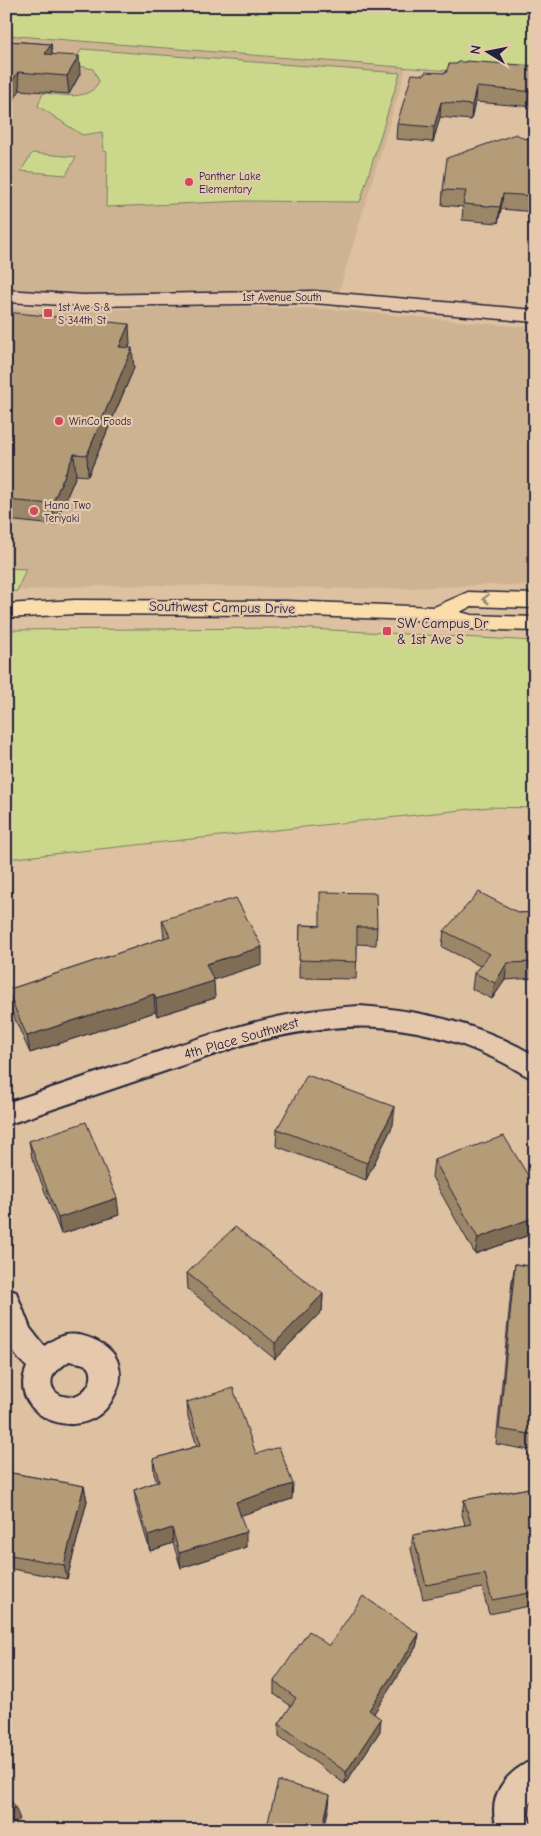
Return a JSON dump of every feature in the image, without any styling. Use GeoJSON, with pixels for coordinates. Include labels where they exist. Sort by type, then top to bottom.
{"type":"FeatureCollection","features":[{"type":"Feature","properties":{"kind":"main road","name":"1st Avenue South"},"geometry":{"type":"LineString","coordinates":[[6,296],[129,302],[314,296],[535,316]]}},
{"type":"Feature","properties":{"kind":"main road","name":"Southwest Campus Drive"},"geometry":{"type":"LineString","coordinates":[[437,614],[468,598],[535,600]]}},
{"type":"Feature","properties":{"kind":"main road","name":"Southwest Campus Drive"},"geometry":{"type":"LineString","coordinates":[[6,611],[75,607],[182,606],[286,608],[437,614],[472,622],[535,624]]}},
{"type":"Feature","properties":{"kind":"street","name":"4th Place Southwest"},"geometry":{"type":"LineString","coordinates":[[6,1114],[230,1038],[275,1025],[334,1016],[384,1016],[445,1028],[501,1051],[535,1069]]}},
{"type":"Feature","properties":{"kind":"street"},"geometry":{"type":"LineString","coordinates":[[6,1301],[22,1343],[30,1354],[44,1363]]}},
{"type":"Feature","properties":{"kind":"street"},"geometry":{"type":"LineString","coordinates":[[515,1830],[510,1809],[514,1793],[523,1782],[535,1776]]}},
{"type":"Feature","properties":{"kind":"shaded area","name":"Panther Lake Elementary"},"geometry":{"type":"Polygon","coordinates":[[[6,35],[406,68],[337,298],[6,296],[6,35]]]}},
{"type":"Feature","properties":{"kind":"shaded area"},"geometry":{"type":"Polygon","coordinates":[[[217,306],[331,309],[535,328],[535,586],[488,585],[386,589],[146,585],[62,587],[17,591],[26,570],[6,568],[6,308],[94,310],[217,306]]]}},
{"type":"Feature","properties":{"kind":"green space"},"geometry":{"type":"Polygon","coordinates":[[[6,6],[535,6],[535,78],[6,35],[6,6]]]}},
{"type":"Feature","properties":{"kind":"green space"},"geometry":{"type":"Polygon","coordinates":[[[82,49],[400,73],[360,202],[244,201],[106,207],[107,152],[104,151],[102,132],[82,135],[38,106],[43,93],[75,96],[82,95],[95,88],[99,81],[93,69],[72,64],[82,49]]]}},
{"type":"Feature","properties":{"kind":"green space"},"geometry":{"type":"Polygon","coordinates":[[[32,153],[76,157],[66,175],[21,171],[32,153]]]}},
{"type":"Feature","properties":{"kind":"green space"},"geometry":{"type":"Polygon","coordinates":[[[6,568],[26,569],[17,591],[6,592],[6,568]]]}},
{"type":"Feature","properties":{"kind":"green space"},"geometry":{"type":"Polygon","coordinates":[[[293,628],[535,641],[535,808],[490,807],[6,859],[6,630],[293,628]]]}},
{"type":"Feature","properties":{"kind":"building"},"geometry":{"type":"Polygon","coordinates":[[[7,41],[51,44],[45,54],[79,56],[67,76],[18,72],[6,91],[7,41]]]}},
{"type":"Feature","properties":{"kind":"building"},"geometry":{"type":"Polygon","coordinates":[[[466,61],[535,66],[535,92],[476,87],[472,105],[441,102],[434,127],[397,124],[412,74],[424,75],[425,72],[446,73],[449,64],[466,61]]]}},
{"type":"Feature","properties":{"kind":"building"},"geometry":{"type":"Polygon","coordinates":[[[516,134],[525,139],[535,136],[535,196],[503,194],[500,207],[463,204],[466,191],[443,190],[447,158],[516,134]]]}},
{"type":"Feature","properties":{"kind":"building","name":"WinCo Foods"},"geometry":{"type":"Polygon","coordinates":[[[6,312],[129,324],[119,347],[132,348],[87,455],[74,454],[52,504],[6,500],[6,312]]]}},
{"type":"Feature","properties":{"kind":"building"},"geometry":{"type":"Polygon","coordinates":[[[320,892],[376,893],[377,927],[357,927],[357,962],[299,960],[300,925],[320,926],[320,892]]]}},
{"type":"Feature","properties":{"kind":"building"},"geometry":{"type":"Polygon","coordinates":[[[479,892],[519,913],[535,912],[535,962],[507,963],[495,983],[474,973],[490,954],[444,931],[479,892]]]}},
{"type":"Feature","properties":{"kind":"building"},"geometry":{"type":"Polygon","coordinates":[[[236,898],[262,947],[206,964],[214,981],[156,999],[154,994],[27,1036],[7,990],[170,936],[162,920],[236,898]]]}},
{"type":"Feature","properties":{"kind":"building"},"geometry":{"type":"Polygon","coordinates":[[[307,1075],[395,1107],[367,1163],[277,1129],[307,1075]]]}},
{"type":"Feature","properties":{"kind":"building"},"geometry":{"type":"Polygon","coordinates":[[[86,1122],[117,1198],[58,1218],[29,1141],[86,1122]]]}},
{"type":"Feature","properties":{"kind":"building"},"geometry":{"type":"Polygon","coordinates":[[[504,1136],[535,1187],[535,1217],[478,1238],[434,1160],[504,1136]]]}},
{"type":"Feature","properties":{"kind":"building"},"geometry":{"type":"Polygon","coordinates":[[[235,1227],[323,1294],[275,1343],[187,1273],[235,1227]]]}},
{"type":"Feature","properties":{"kind":"building"},"geometry":{"type":"Polygon","coordinates":[[[515,1264],[535,1267],[535,1435],[499,1429],[515,1264]]]}},
{"type":"Feature","properties":{"kind":"building"},"geometry":{"type":"Polygon","coordinates":[[[233,1388],[256,1454],[279,1447],[293,1484],[236,1502],[246,1532],[179,1553],[172,1528],[148,1536],[134,1490],[159,1481],[153,1459],[201,1445],[187,1402],[233,1388]]]}},
{"type":"Feature","properties":{"kind":"building"},"geometry":{"type":"Polygon","coordinates":[[[6,1472],[84,1486],[64,1565],[6,1554],[6,1472]]]}},
{"type":"Feature","properties":{"kind":"building"},"geometry":{"type":"Polygon","coordinates":[[[535,1487],[535,1592],[492,1600],[485,1574],[426,1585],[413,1535],[471,1524],[464,1500],[535,1487]]]}},
{"type":"Feature","properties":{"kind":"building"},"geometry":{"type":"Polygon","coordinates":[[[363,1596],[419,1634],[369,1710],[381,1719],[346,1772],[279,1724],[296,1698],[274,1681],[309,1631],[329,1646],[363,1596]]]}},
{"type":"Feature","properties":{"kind":"building"},"geometry":{"type":"Polygon","coordinates":[[[278,1781],[330,1795],[322,1830],[266,1830],[278,1781]]]}},
{"type":"Feature","properties":{"kind":"building"},"geometry":{"type":"Polygon","coordinates":[[[6,1793],[15,1807],[6,1815],[6,1793]]]}},
{"type":"Feature","properties":{"kind":"place","name":"Panther Lake Elementary"},"geometry":{"type":"Point","coordinates":[189,182]}},
{"type":"Feature","properties":{"kind":"place","name":"1st Ave S & S 344th St"},"geometry":{"type":"Point","coordinates":[48,313]}},
{"type":"Feature","properties":{"kind":"place","name":"WinCo Foods"},"geometry":{"type":"Point","coordinates":[59,421]}},
{"type":"Feature","properties":{"kind":"place","name":"Hana Two Teriyaki"},"geometry":{"type":"Point","coordinates":[34,511]}},
{"type":"Feature","properties":{"kind":"place","name":"SW Campus Dr & 1st Ave S"},"geometry":{"type":"Point","coordinates":[387,631]}}]}
